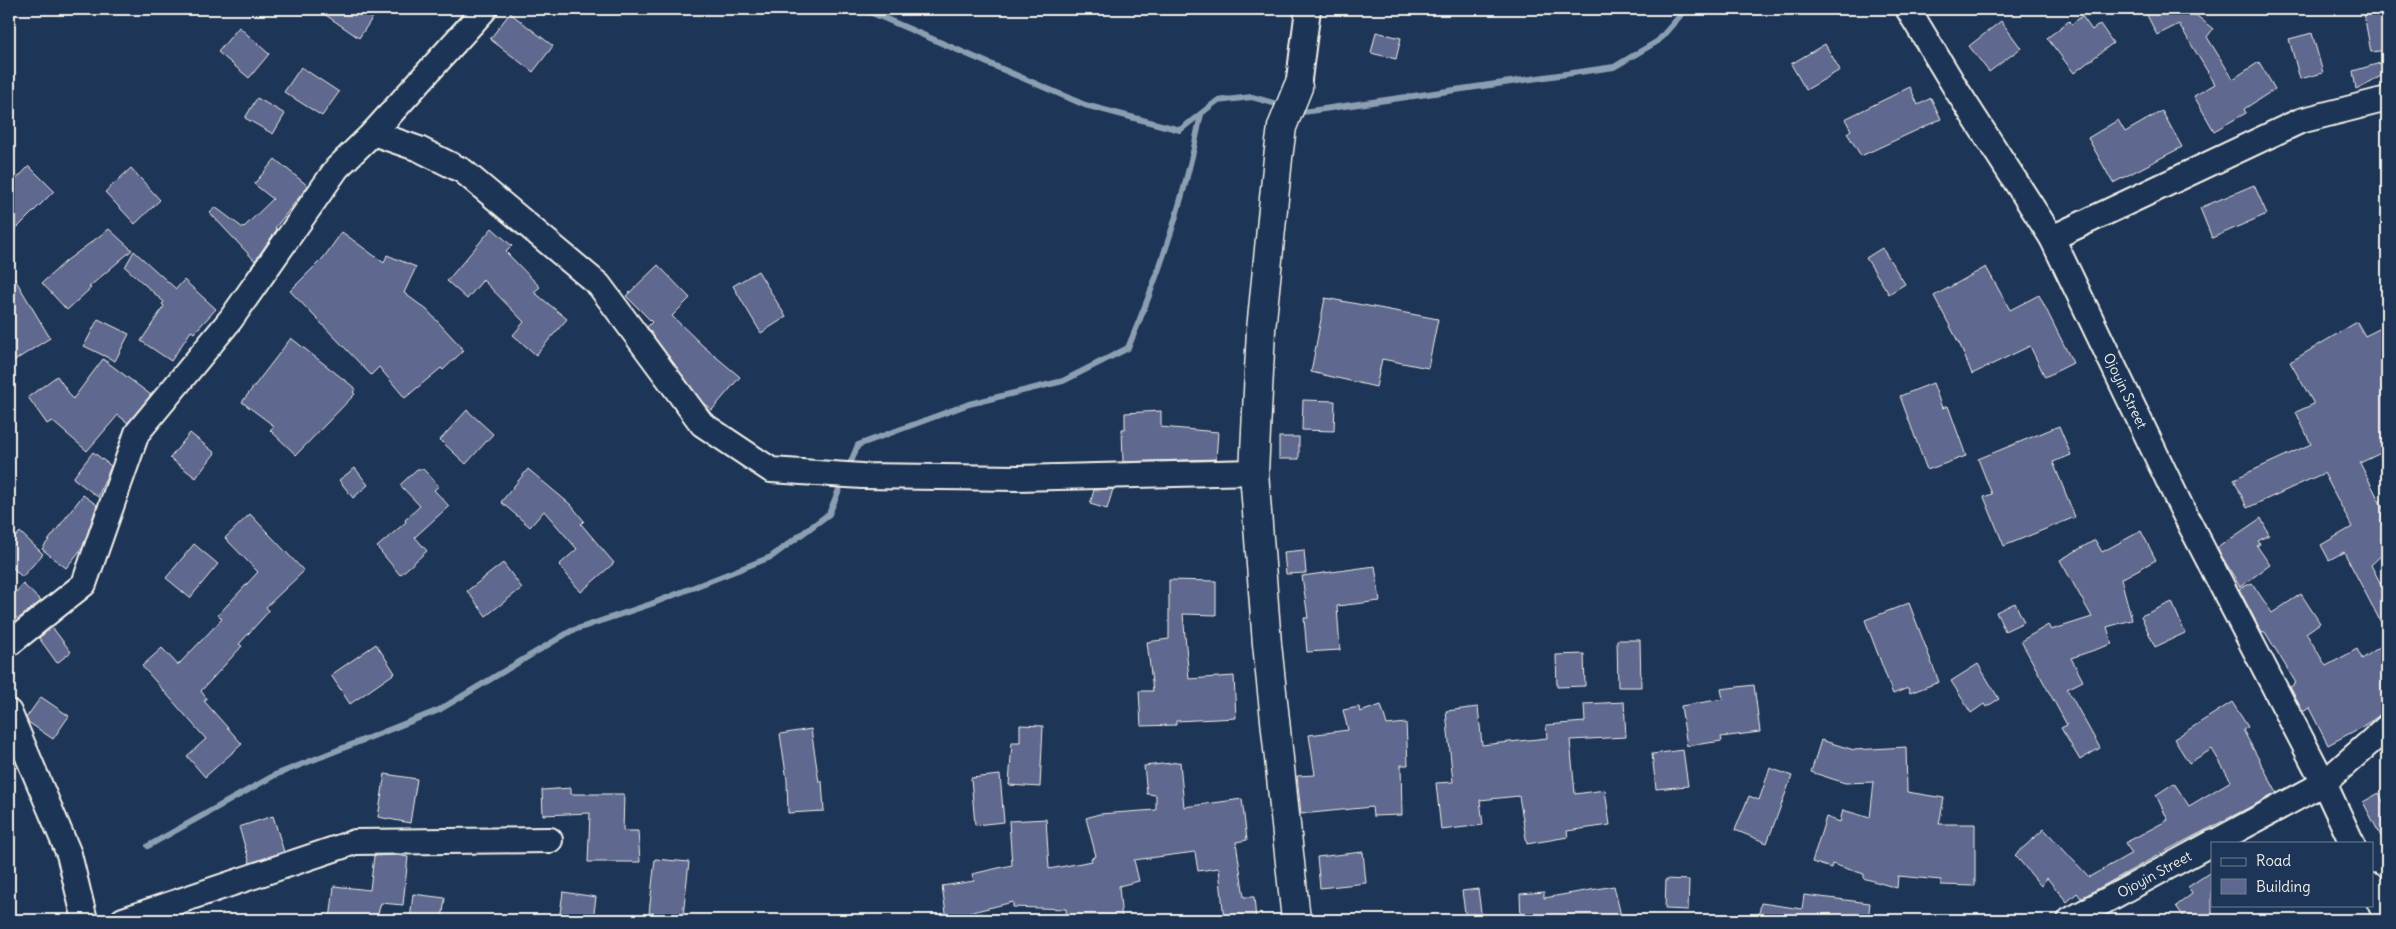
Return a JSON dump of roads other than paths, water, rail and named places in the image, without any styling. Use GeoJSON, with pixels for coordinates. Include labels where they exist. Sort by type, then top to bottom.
{"type":"FeatureCollection","features":[{"type":"Feature","properties":{"kind":"street"},"geometry":{"type":"LineString","coordinates":[[9,644],[84,584],[136,433],[231,318],[338,168],[374,133],[485,9]]}},
{"type":"Feature","properties":{"kind":"street"},"geometry":{"type":"LineString","coordinates":[[1296,920],[1267,644],[1254,472],[1260,330],[1282,127],[1298,87],[1308,9]]}},
{"type":"Feature","properties":{"kind":"street","name":"Ojoyin Street"},"geometry":{"type":"LineString","coordinates":[[1908,9],[1958,92],[2052,238],[2182,509],[2324,783],[2352,842]]}},
{"type":"Feature","properties":{"kind":"street"},"geometry":{"type":"LineString","coordinates":[[2052,238],[2300,121],[2387,99]]}},
{"type":"Feature","properties":{"kind":"street"},"geometry":{"type":"LineString","coordinates":[[374,133],[419,149],[463,171],[599,285],[702,424],[771,470],[862,476],[1018,478],[1254,472]]}},
{"type":"Feature","properties":{"kind":"street"},"geometry":{"type":"LineString","coordinates":[[9,712],[69,854],[85,920]]}},
{"type":"Feature","properties":{"kind":"street","name":"Ojoyin Street"},"geometry":{"type":"LineString","coordinates":[[2215,842],[2324,783],[2387,727]]}},
{"type":"Feature","properties":{"kind":"street"},"geometry":{"type":"LineString","coordinates":[[123,920],[354,842],[550,840]]}},
{"type":"Feature","properties":{"kind":"street","name":"Ojoyin Street"},"geometry":{"type":"LineString","coordinates":[[2070,920],[2211,844]]}},
{"type":"Feature","properties":{"kind":"street"},"geometry":{"type":"LineString","coordinates":[[2374,890],[2387,919]]}},
{"type":"Feature","properties":{"kind":"waterway"},"geometry":{"type":"LineString","coordinates":[[863,9],[1085,105],[1180,130],[1217,101],[1252,97],[1284,106]]}},
{"type":"Feature","properties":{"kind":"waterway"},"geometry":{"type":"LineString","coordinates":[[1296,110],[1303,112],[1614,67],[1658,41],[1686,9]]}},
{"type":"Feature","properties":{"kind":"waterway"},"geometry":{"type":"LineString","coordinates":[[847,471],[858,445],[969,404],[1063,381],[1128,348],[1151,291],[1171,233],[1188,174],[1201,114]]}},
{"type":"Feature","properties":{"kind":"waterway"},"geometry":{"type":"LineString","coordinates":[[148,846],[275,775],[439,710],[571,631],[651,604],[771,557],[829,514],[843,480]]}}]}
